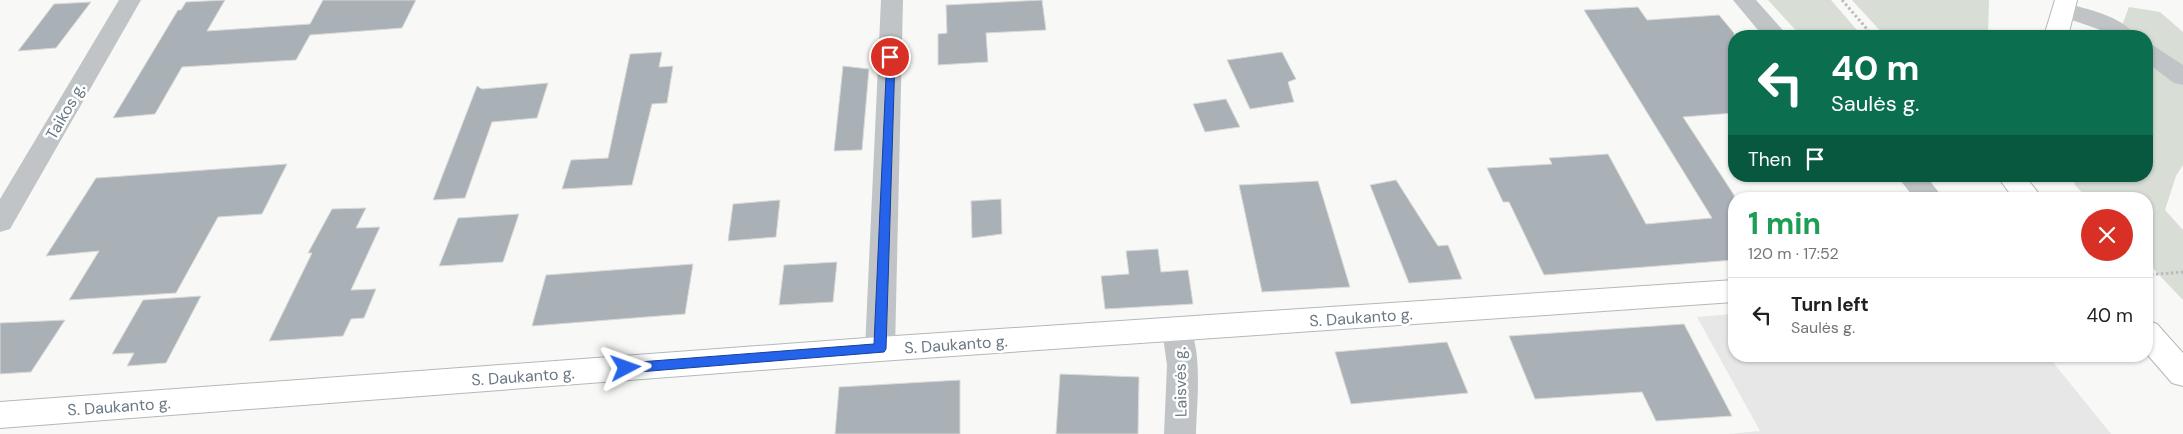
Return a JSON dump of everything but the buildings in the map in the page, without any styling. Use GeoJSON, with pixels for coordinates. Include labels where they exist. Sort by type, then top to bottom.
{"type":"FeatureCollection","features":[{"type":"Feature","properties":{"kind":"main road"},"geometry":{"type":"LineString","coordinates":[[2058,30],[2065,5]]}},
{"type":"Feature","properties":{"kind":"main road"},"geometry":{"type":"LineString","coordinates":[[2014,182],[2024,192]]}},
{"type":"Feature","properties":{"kind":"main road","name":"S. Daukanto g."},"geometry":{"type":"LineString","coordinates":[[0,415],[880,349],[1728,291]]}},
{"type":"Feature","properties":{"kind":"main road"},"geometry":{"type":"LineString","coordinates":[[2153,340],[2183,374]]}},
{"type":"Feature","properties":{"kind":"street","name":"Taikos g."},"geometry":{"type":"LineString","coordinates":[[0,222],[130,0]]}},
{"type":"Feature","properties":{"kind":"street"},"geometry":{"type":"LineString","coordinates":[[880,349],[892,0]]}},
{"type":"Feature","properties":{"kind":"street"},"geometry":{"type":"LineString","coordinates":[[1744,0],[1771,30]]}},
{"type":"Feature","properties":{"kind":"street"},"geometry":{"type":"LineString","coordinates":[[2065,5],[2115,30]]}},
{"type":"Feature","properties":{"kind":"street"},"geometry":{"type":"LineString","coordinates":[[2153,56],[2183,77]]}},
{"type":"Feature","properties":{"kind":"street"},"geometry":{"type":"LineString","coordinates":[[1915,182],[1925,192]]}},
{"type":"Feature","properties":{"kind":"street","name":"Laisvės g."},"geometry":{"type":"LineString","coordinates":[[1178,330],[1182,365],[1180,434]]}},
{"type":"Feature","properties":{"kind":"path"},"geometry":{"type":"LineString","coordinates":[[1842,0],[1868,30]]}},
{"type":"Feature","properties":{"kind":"path"},"geometry":{"type":"LineString","coordinates":[[2153,274],[2183,272]]}},
{"type":"Feature","properties":{"kind":"shaded area"},"geometry":{"type":"Polygon","coordinates":[[[1768,0],[1831,0],[1857,30],[1796,30],[1768,0]]]}},
{"type":"Feature","properties":{"kind":"shaded area"},"geometry":{"type":"Polygon","coordinates":[[[1852,0],[1989,0],[1988,30],[1880,30],[1852,0]]]}},
{"type":"Feature","properties":{"kind":"shaded area"},"geometry":{"type":"Polygon","coordinates":[[[2129,7],[2160,12],[2183,32],[2183,165],[2176,176],[2165,210],[2183,230],[2183,300],[2153,268],[2153,192],[2082,192],[2075,185],[2074,182],[2153,182],[2153,30],[2120,30],[2129,7]]]}},
{"type":"Feature","properties":{"kind":"shaded area"},"geometry":{"type":"Polygon","coordinates":[[[1728,314],[1728,362],[2053,362],[2111,434],[1728,434],[1760,431],[1697,317],[1728,314]]]}},
{"type":"Feature","properties":{"kind":"route"},"geometry":{"type":"LineString","coordinates":[[626,368],[880,349],[890,57]]}}]}
